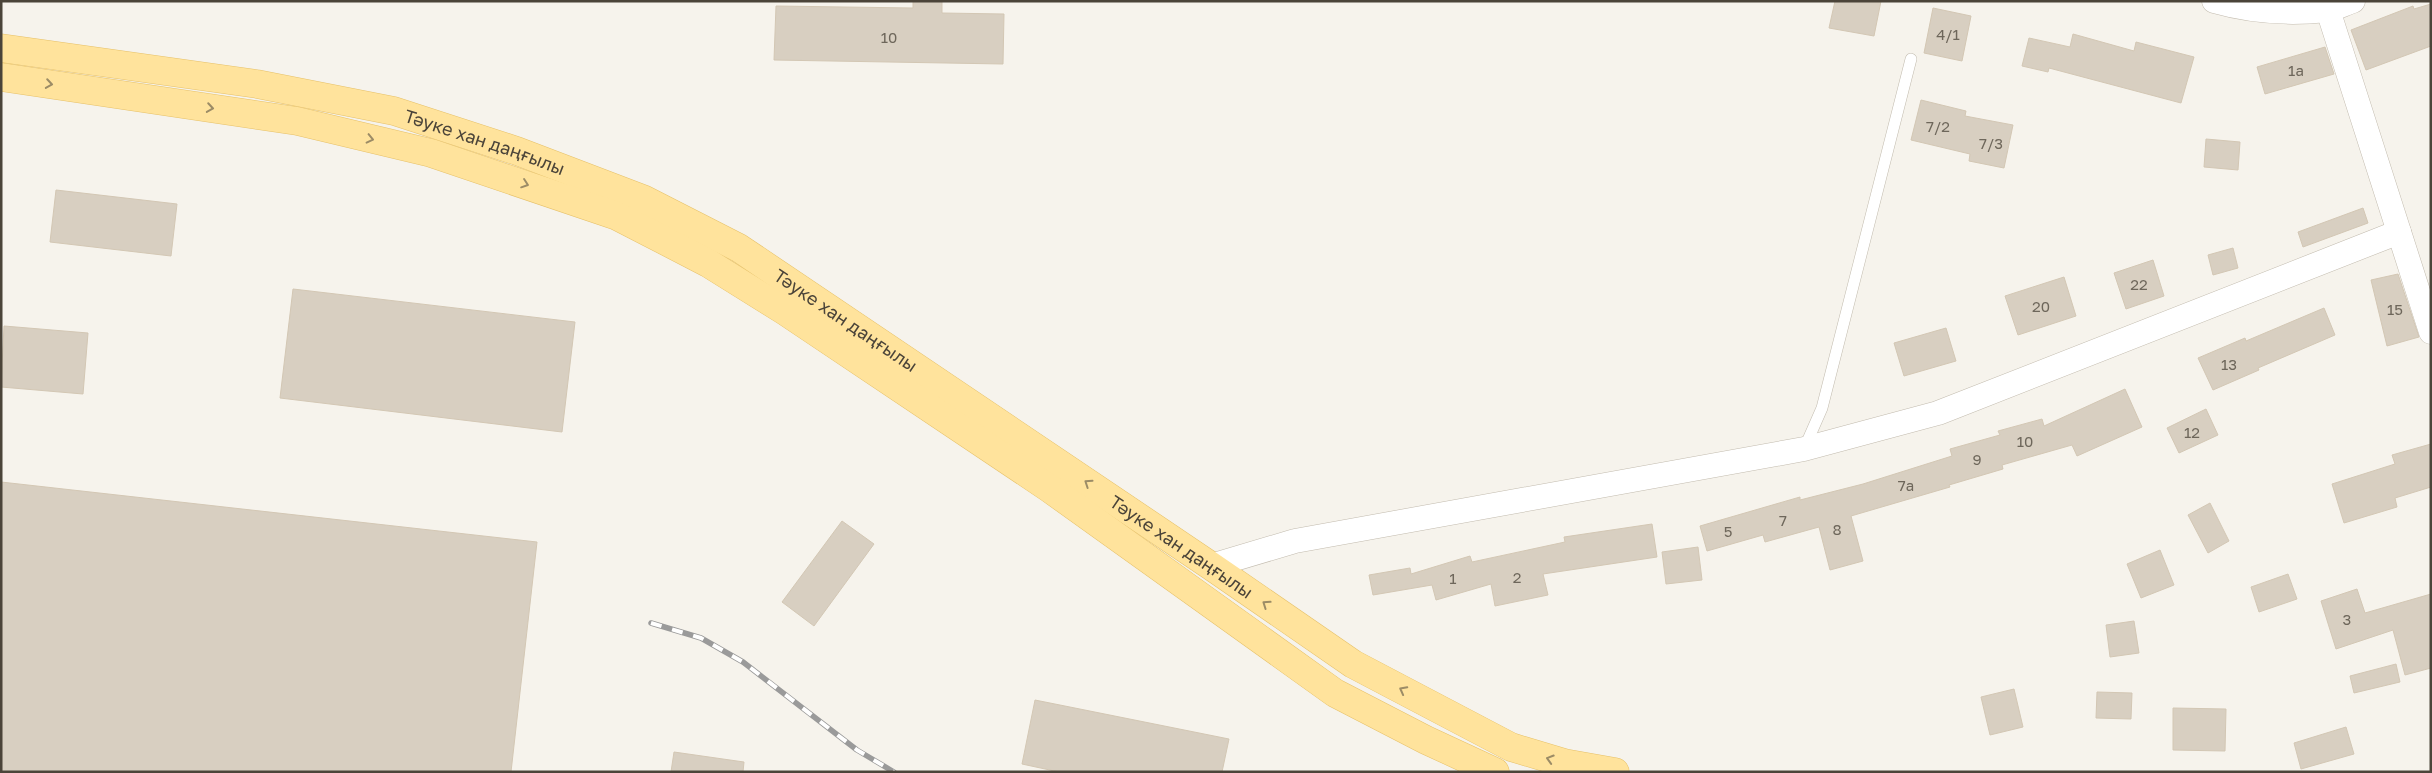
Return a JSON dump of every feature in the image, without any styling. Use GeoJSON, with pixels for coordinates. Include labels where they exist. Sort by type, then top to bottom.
{"type":"FeatureCollection","features":[{"type":"Feature","properties":{"kind":"main road","name":"Тәуке хан даңғылы"},"geometry":{"type":"LineString","coordinates":[[1,48],[257,84],[394,111],[517,151],[643,199],[739,248],[1057,477],[1336,693],[1426,740],[1494,772]]}},
{"type":"Feature","properties":{"kind":"main road","name":"Тәуке хан даңғылы"},"geometry":{"type":"LineString","coordinates":[[1,77],[297,121],[431,153],[617,216],[708,263],[1057,477],[1211,566],[1354,664],[1511,747],[1564,763],[1615,772]]}},
{"type":"Feature","properties":{"kind":"main road"},"geometry":{"type":"LineString","coordinates":[[1336,693],[1354,664]]}},
{"type":"Feature","properties":{"kind":"street"},"geometry":{"type":"LineString","coordinates":[[2214,1],[2235,7],[2267,11],[2328,10],[2352,1]]}},
{"type":"Feature","properties":{"kind":"street"},"geometry":{"type":"LineString","coordinates":[[2328,10],[2431,332]]}},
{"type":"Feature","properties":{"kind":"street"},"geometry":{"type":"LineString","coordinates":[[1211,566],[1295,541],[1804,449],[1938,413],[2399,232]]}},
{"type":"Feature","properties":{"kind":"lane"},"geometry":{"type":"LineString","coordinates":[[1804,449],[1822,408],[1910,59]]}},
{"type":"Feature","properties":{"kind":"building"},"geometry":{"type":"Polygon","coordinates":[[[913,1],[942,1],[942,13],[1004,14],[1003,64],[774,60],[776,6],[913,8],[913,1]]]}},
{"type":"Feature","properties":{"kind":"building"},"geometry":{"type":"Polygon","coordinates":[[[1835,1],[1881,1],[1874,36],[1829,28],[1835,1]]]}},
{"type":"Feature","properties":{"kind":"building"},"geometry":{"type":"Polygon","coordinates":[[[2431,4],[2431,46],[2366,70],[2351,30],[2413,6],[2414,9],[2431,4]]]}},
{"type":"Feature","properties":{"kind":"building"},"geometry":{"type":"Polygon","coordinates":[[[1933,8],[1971,16],[1962,61],[1924,53],[1933,8]]]}},
{"type":"Feature","properties":{"kind":"building"},"geometry":{"type":"Polygon","coordinates":[[[2073,34],[2134,51],[2136,42],[2194,57],[2181,103],[2049,68],[2048,72],[2022,66],[2029,38],[2070,47],[2073,34]]]}},
{"type":"Feature","properties":{"kind":"building"},"geometry":{"type":"Polygon","coordinates":[[[2325,47],[2334,74],[2265,94],[2257,67],[2325,47]]]}},
{"type":"Feature","properties":{"kind":"building"},"geometry":{"type":"Polygon","coordinates":[[[1921,100],[1966,111],[1965,116],[2013,125],[2004,168],[1969,161],[1970,154],[1911,140],[1921,100]]]}},
{"type":"Feature","properties":{"kind":"building"},"geometry":{"type":"Polygon","coordinates":[[[2206,139],[2240,142],[2238,170],[2204,167],[2206,139]]]}},
{"type":"Feature","properties":{"kind":"building"},"geometry":{"type":"Polygon","coordinates":[[[56,190],[177,204],[171,256],[50,242],[56,190]]]}},
{"type":"Feature","properties":{"kind":"building"},"geometry":{"type":"Polygon","coordinates":[[[2363,208],[2368,223],[2303,247],[2298,232],[2363,208]]]}},
{"type":"Feature","properties":{"kind":"building"},"geometry":{"type":"Polygon","coordinates":[[[2233,248],[2238,268],[2213,275],[2208,255],[2233,248]]]}},
{"type":"Feature","properties":{"kind":"building"},"geometry":{"type":"Polygon","coordinates":[[[2153,260],[2164,296],[2126,309],[2114,273],[2153,260]]]}},
{"type":"Feature","properties":{"kind":"building"},"geometry":{"type":"Polygon","coordinates":[[[2398,274],[2419,337],[2387,346],[2371,280],[2398,274]]]}},
{"type":"Feature","properties":{"kind":"building"},"geometry":{"type":"Polygon","coordinates":[[[2064,277],[2076,316],[2018,335],[2005,296],[2064,277]]]}},
{"type":"Feature","properties":{"kind":"building"},"geometry":{"type":"Polygon","coordinates":[[[293,289],[575,322],[562,432],[280,398],[293,289]]]}},
{"type":"Feature","properties":{"kind":"building"},"geometry":{"type":"Polygon","coordinates":[[[2324,308],[2335,335],[2258,368],[2259,370],[2213,390],[2198,358],[2245,338],[2246,341],[2324,308]]]}},
{"type":"Feature","properties":{"kind":"building"},"geometry":{"type":"Polygon","coordinates":[[[4,326],[88,333],[83,394],[1,387],[4,326]]]}},
{"type":"Feature","properties":{"kind":"building"},"geometry":{"type":"Polygon","coordinates":[[[1946,328],[1956,361],[1904,376],[1894,343],[1946,328]]]}},
{"type":"Feature","properties":{"kind":"building"},"geometry":{"type":"Polygon","coordinates":[[[2125,389],[2142,427],[2077,456],[2072,445],[2002,465],[2003,469],[1949,485],[1950,487],[1851,516],[1863,561],[1830,570],[1819,527],[1765,542],[1763,535],[1707,551],[1700,526],[1800,497],[1800,500],[1863,484],[1952,456],[1950,449],[2000,435],[1998,431],[2042,419],[2044,426],[2125,389]]]}},
{"type":"Feature","properties":{"kind":"building"},"geometry":{"type":"Polygon","coordinates":[[[2206,409],[2218,435],[2179,453],[2167,428],[2206,409]]]}},
{"type":"Feature","properties":{"kind":"building"},"geometry":{"type":"Polygon","coordinates":[[[2431,444],[2431,487],[2395,498],[2397,507],[2344,523],[2332,484],[2395,464],[2392,455],[2431,444]]]}},
{"type":"Feature","properties":{"kind":"building"},"geometry":{"type":"Polygon","coordinates":[[[1,482],[537,542],[511,772],[1,772],[1,482]]]}},
{"type":"Feature","properties":{"kind":"building"},"geometry":{"type":"Polygon","coordinates":[[[2210,503],[2229,541],[2208,553],[2188,515],[2210,503]]]}},
{"type":"Feature","properties":{"kind":"building"},"geometry":{"type":"Polygon","coordinates":[[[842,521],[874,544],[814,626],[782,602],[842,521]]]}},
{"type":"Feature","properties":{"kind":"building"},"geometry":{"type":"Polygon","coordinates":[[[1652,524],[1657,557],[1543,574],[1548,595],[1495,606],[1491,584],[1436,600],[1432,585],[1373,595],[1369,575],[1410,568],[1411,574],[1470,556],[1472,562],[1565,542],[1564,537],[1652,524]]]}},
{"type":"Feature","properties":{"kind":"building"},"geometry":{"type":"Polygon","coordinates":[[[1698,547],[1702,580],[1666,584],[1662,552],[1698,547]]]}},
{"type":"Feature","properties":{"kind":"building"},"geometry":{"type":"Polygon","coordinates":[[[2160,550],[2174,585],[2141,598],[2127,564],[2160,550]]]}},
{"type":"Feature","properties":{"kind":"building"},"geometry":{"type":"Polygon","coordinates":[[[2288,574],[2297,599],[2259,612],[2251,587],[2288,574]]]}},
{"type":"Feature","properties":{"kind":"building"},"geometry":{"type":"Polygon","coordinates":[[[2357,589],[2365,613],[2431,594],[2431,668],[2405,675],[2393,630],[2336,649],[2321,601],[2357,589]]]}},
{"type":"Feature","properties":{"kind":"building"},"geometry":{"type":"Polygon","coordinates":[[[2134,621],[2139,653],[2110,657],[2106,625],[2134,621]]]}},
{"type":"Feature","properties":{"kind":"building"},"geometry":{"type":"Polygon","coordinates":[[[2396,664],[2400,682],[2354,693],[2350,676],[2396,664]]]}},
{"type":"Feature","properties":{"kind":"building"},"geometry":{"type":"Polygon","coordinates":[[[2014,689],[2023,727],[1990,735],[1981,697],[2014,689]]]}},
{"type":"Feature","properties":{"kind":"building"},"geometry":{"type":"Polygon","coordinates":[[[2097,692],[2132,693],[2131,719],[2096,718],[2097,692]]]}},
{"type":"Feature","properties":{"kind":"building"},"geometry":{"type":"Polygon","coordinates":[[[1035,700],[1229,739],[1222,772],[1059,772],[1022,764],[1035,700]]]}},
{"type":"Feature","properties":{"kind":"building"},"geometry":{"type":"Polygon","coordinates":[[[2173,708],[2226,709],[2225,751],[2173,750],[2173,708]]]}},
{"type":"Feature","properties":{"kind":"building"},"geometry":{"type":"Polygon","coordinates":[[[2346,727],[2354,754],[2301,769],[2294,743],[2346,727]]]}},
{"type":"Feature","properties":{"kind":"building"},"geometry":{"type":"Polygon","coordinates":[[[674,752],[744,762],[743,772],[671,772],[674,752]]]}},
{"type":"Feature","properties":{"kind":"railway"},"geometry":{"type":"LineString","coordinates":[[651,623],[701,638],[743,662],[857,750],[894,772]]}}]}
